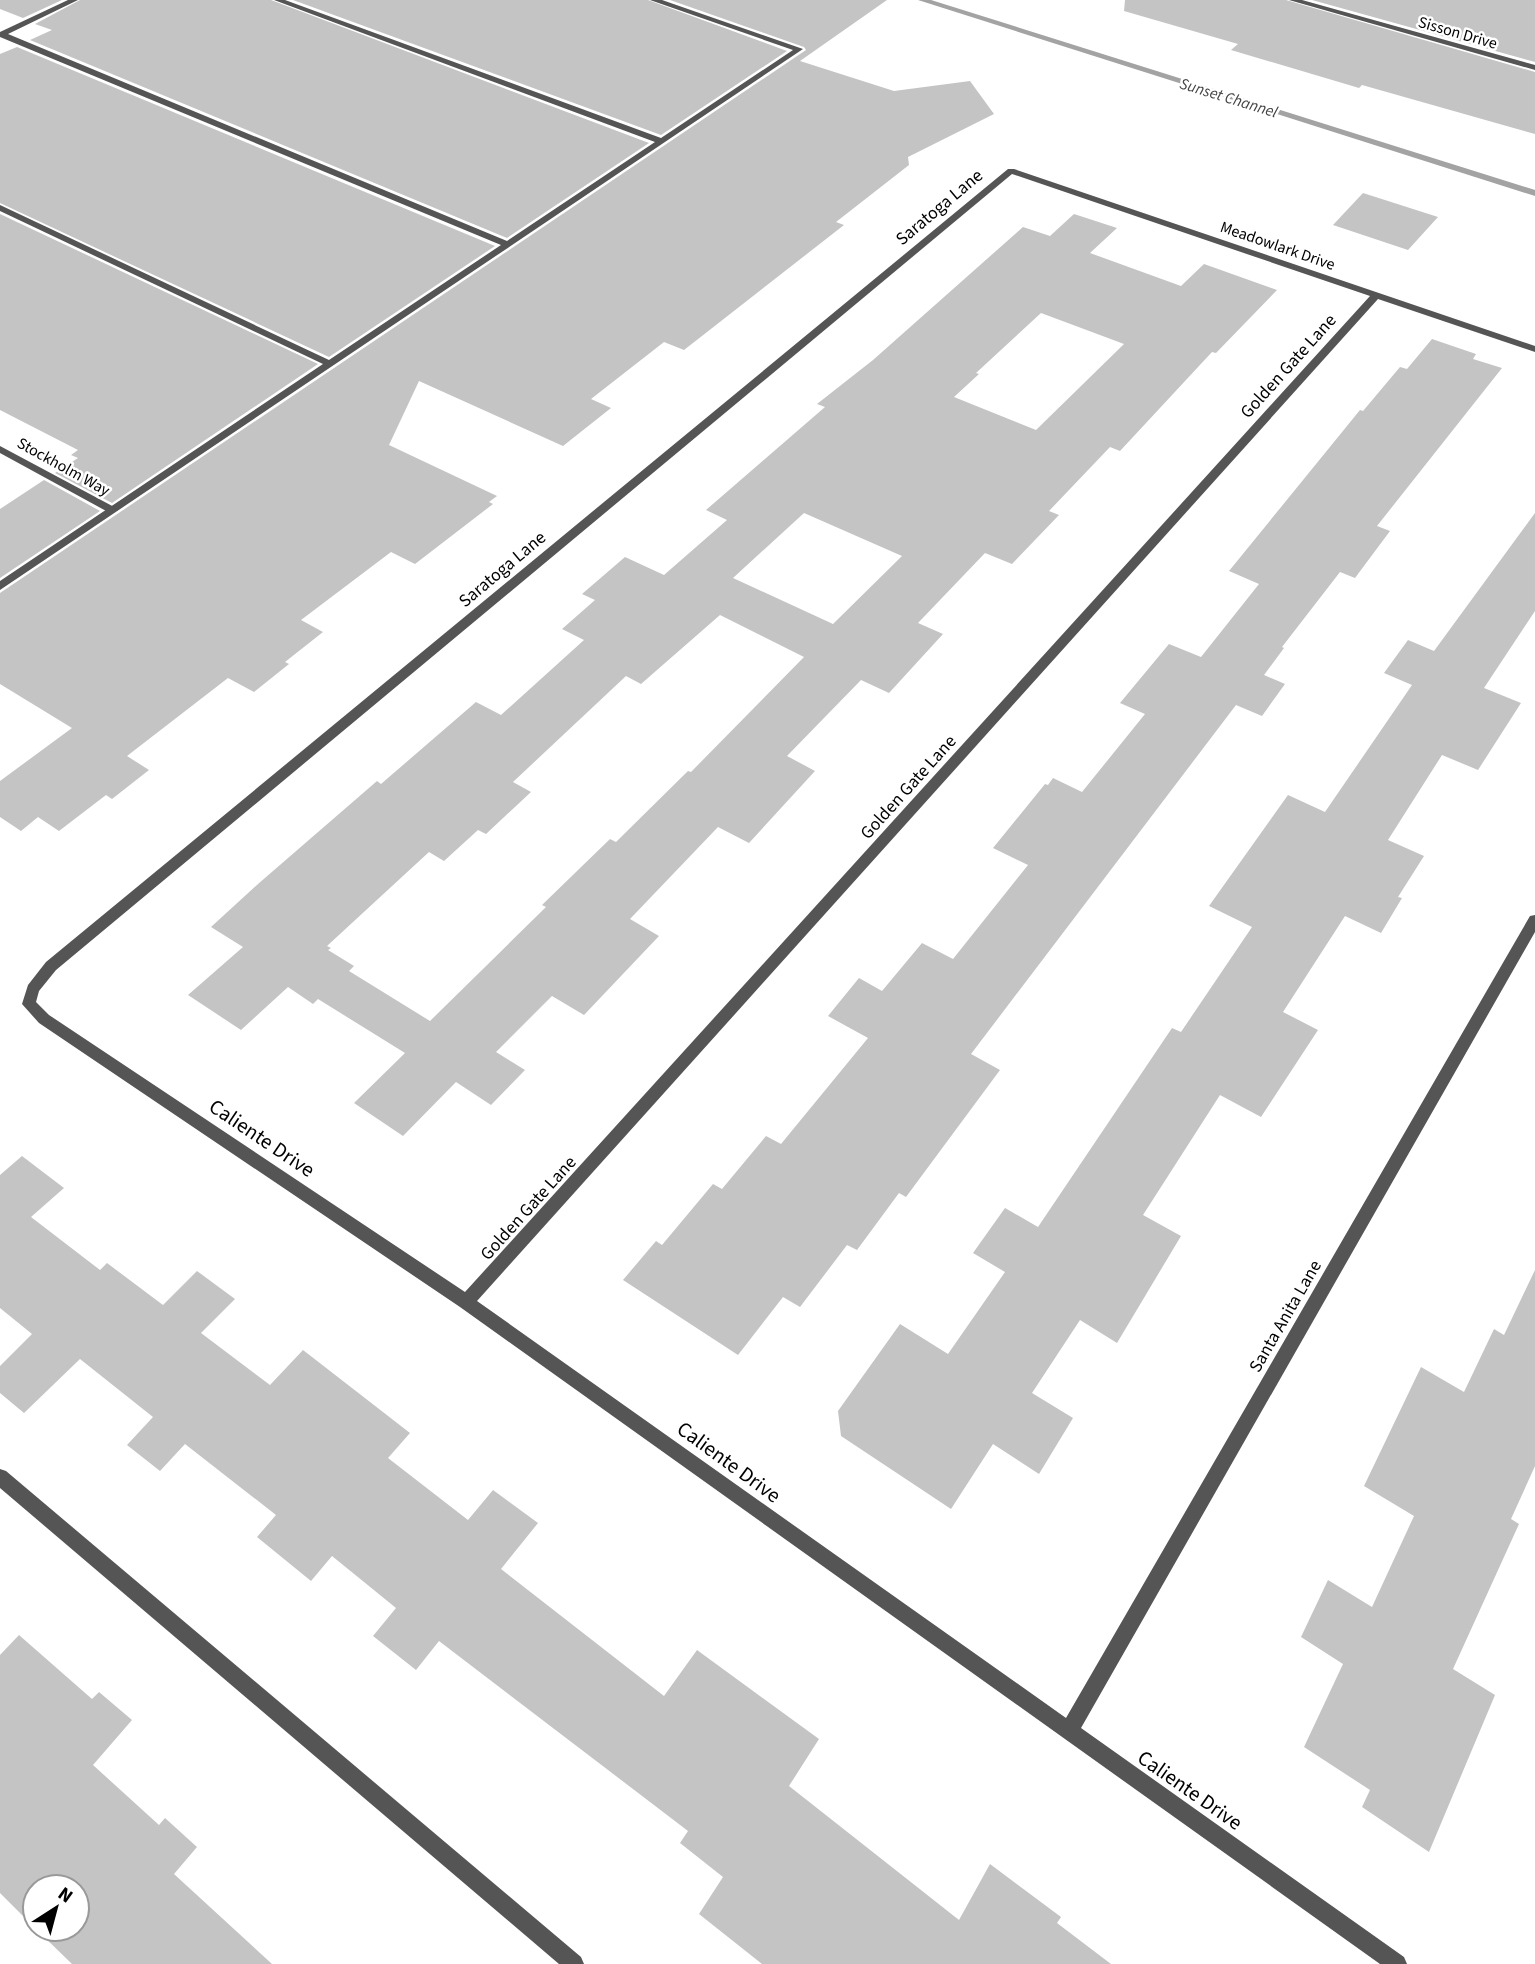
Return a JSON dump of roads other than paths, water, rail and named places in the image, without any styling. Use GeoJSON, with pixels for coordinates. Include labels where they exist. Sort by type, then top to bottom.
{"type":"FeatureCollection","features":[{"type":"Feature","properties":{"kind":"street"},"geometry":{"type":"LineString","coordinates":[[1,35],[75,0]]}},
{"type":"Feature","properties":{"kind":"street"},"geometry":{"type":"LineString","coordinates":[[278,0],[662,141]]}},
{"type":"Feature","properties":{"kind":"street"},"geometry":{"type":"LineString","coordinates":[[0,586],[799,49],[654,0]]}},
{"type":"Feature","properties":{"kind":"street","name":"Sisson Drive"},"geometry":{"type":"LineString","coordinates":[[1293,0],[1535,68]]}},
{"type":"Feature","properties":{"kind":"street"},"geometry":{"type":"LineString","coordinates":[[1,35],[508,245]]}},
{"type":"Feature","properties":{"kind":"street","name":"Meadowlark Drive"},"geometry":{"type":"LineString","coordinates":[[1011,171],[1535,349]]}},
{"type":"Feature","properties":{"kind":"street","name":"Saratoga Lane"},"geometry":{"type":"LineString","coordinates":[[29,1004],[33,989],[51,966],[1011,171]]}},
{"type":"Feature","properties":{"kind":"street"},"geometry":{"type":"LineString","coordinates":[[0,208],[330,364]]}},
{"type":"Feature","properties":{"kind":"street","name":"Golden Gate Lane"},"geometry":{"type":"LineString","coordinates":[[466,1302],[1376,295]]}},
{"type":"Feature","properties":{"kind":"street","name":"Stockholm Way"},"geometry":{"type":"LineString","coordinates":[[0,449],[112,510]]}},
{"type":"Feature","properties":{"kind":"street","name":"Santa Anita Lane"},"geometry":{"type":"LineString","coordinates":[[1068,1731],[1535,920]]}},
{"type":"Feature","properties":{"kind":"street","name":"Caliente Drive"},"geometry":{"type":"LineString","coordinates":[[29,1004],[44,1019],[466,1302],[1397,1964]]}},
{"type":"Feature","properties":{"kind":"street"},"geometry":{"type":"LineString","coordinates":[[0,1477],[574,1964]]}},
{"type":"Feature","properties":{"kind":"waterway","name":"Sunset Channel"},"geometry":{"type":"LineString","coordinates":[[922,0],[1535,193]]}}]}
